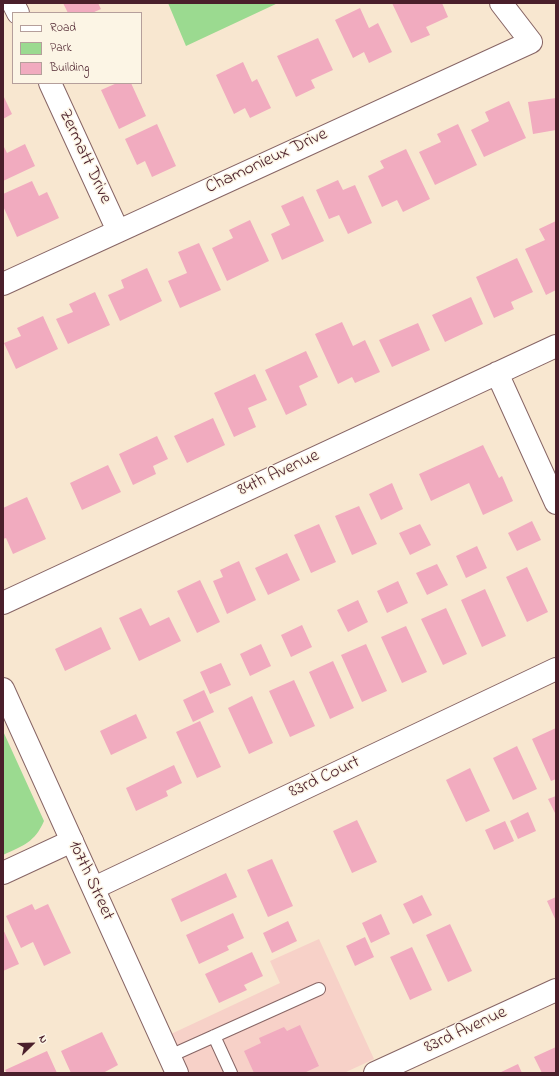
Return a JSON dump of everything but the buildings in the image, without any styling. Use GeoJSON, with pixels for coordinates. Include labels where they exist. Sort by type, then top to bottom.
{"type":"FeatureCollection","features":[{"type":"Feature","properties":{"kind":"street"},"geometry":{"type":"LineString","coordinates":[[13,3],[18,12]]}},
{"type":"Feature","properties":{"kind":"street","name":"Chamonieux Drive"},"geometry":{"type":"LineString","coordinates":[[3,284],[531,42],[500,3]]}},
{"type":"Feature","properties":{"kind":"street","name":"Zermatt Drive"},"geometry":{"type":"LineString","coordinates":[[50,84],[118,231]]}},
{"type":"Feature","properties":{"kind":"street","name":"84th Avenue"},"geometry":{"type":"LineString","coordinates":[[3,603],[556,346]]}},
{"type":"Feature","properties":{"kind":"street"},"geometry":{"type":"LineString","coordinates":[[497,373],[556,503]]}},
{"type":"Feature","properties":{"kind":"street","name":"83rd Court"},"geometry":{"type":"LineString","coordinates":[[94,888],[556,669]]}},
{"type":"Feature","properties":{"kind":"street","name":"107th Street"},"geometry":{"type":"LineString","coordinates":[[3,689],[174,1064]]}},
{"type":"Feature","properties":{"kind":"street"},"geometry":{"type":"LineString","coordinates":[[3,873],[72,841]]}},
{"type":"Feature","properties":{"kind":"street","name":"83rd Avenue"},"geometry":{"type":"LineString","coordinates":[[375,1073],[556,990]]}},
{"type":"Feature","properties":{"kind":"lane"},"geometry":{"type":"LineString","coordinates":[[174,1064],[214,1036],[319,989]]}},
{"type":"Feature","properties":{"kind":"lane"},"geometry":{"type":"LineString","coordinates":[[214,1036],[231,1073]]}},
{"type":"Feature","properties":{"kind":"shaded area"},"geometry":{"type":"Polygon","coordinates":[[[319,939],[374,1059],[344,1073],[188,1073],[171,1034],[280,983],[270,961],[319,939]]]}},
{"type":"Feature","properties":{"kind":"green space"},"geometry":{"type":"Polygon","coordinates":[[[168,3],[278,3],[186,46],[168,3]]]}},
{"type":"Feature","properties":{"kind":"green space"},"geometry":{"type":"Polygon","coordinates":[[[3,731],[44,821],[37,834],[32,839],[22,846],[3,855],[3,731]]]}}]}
